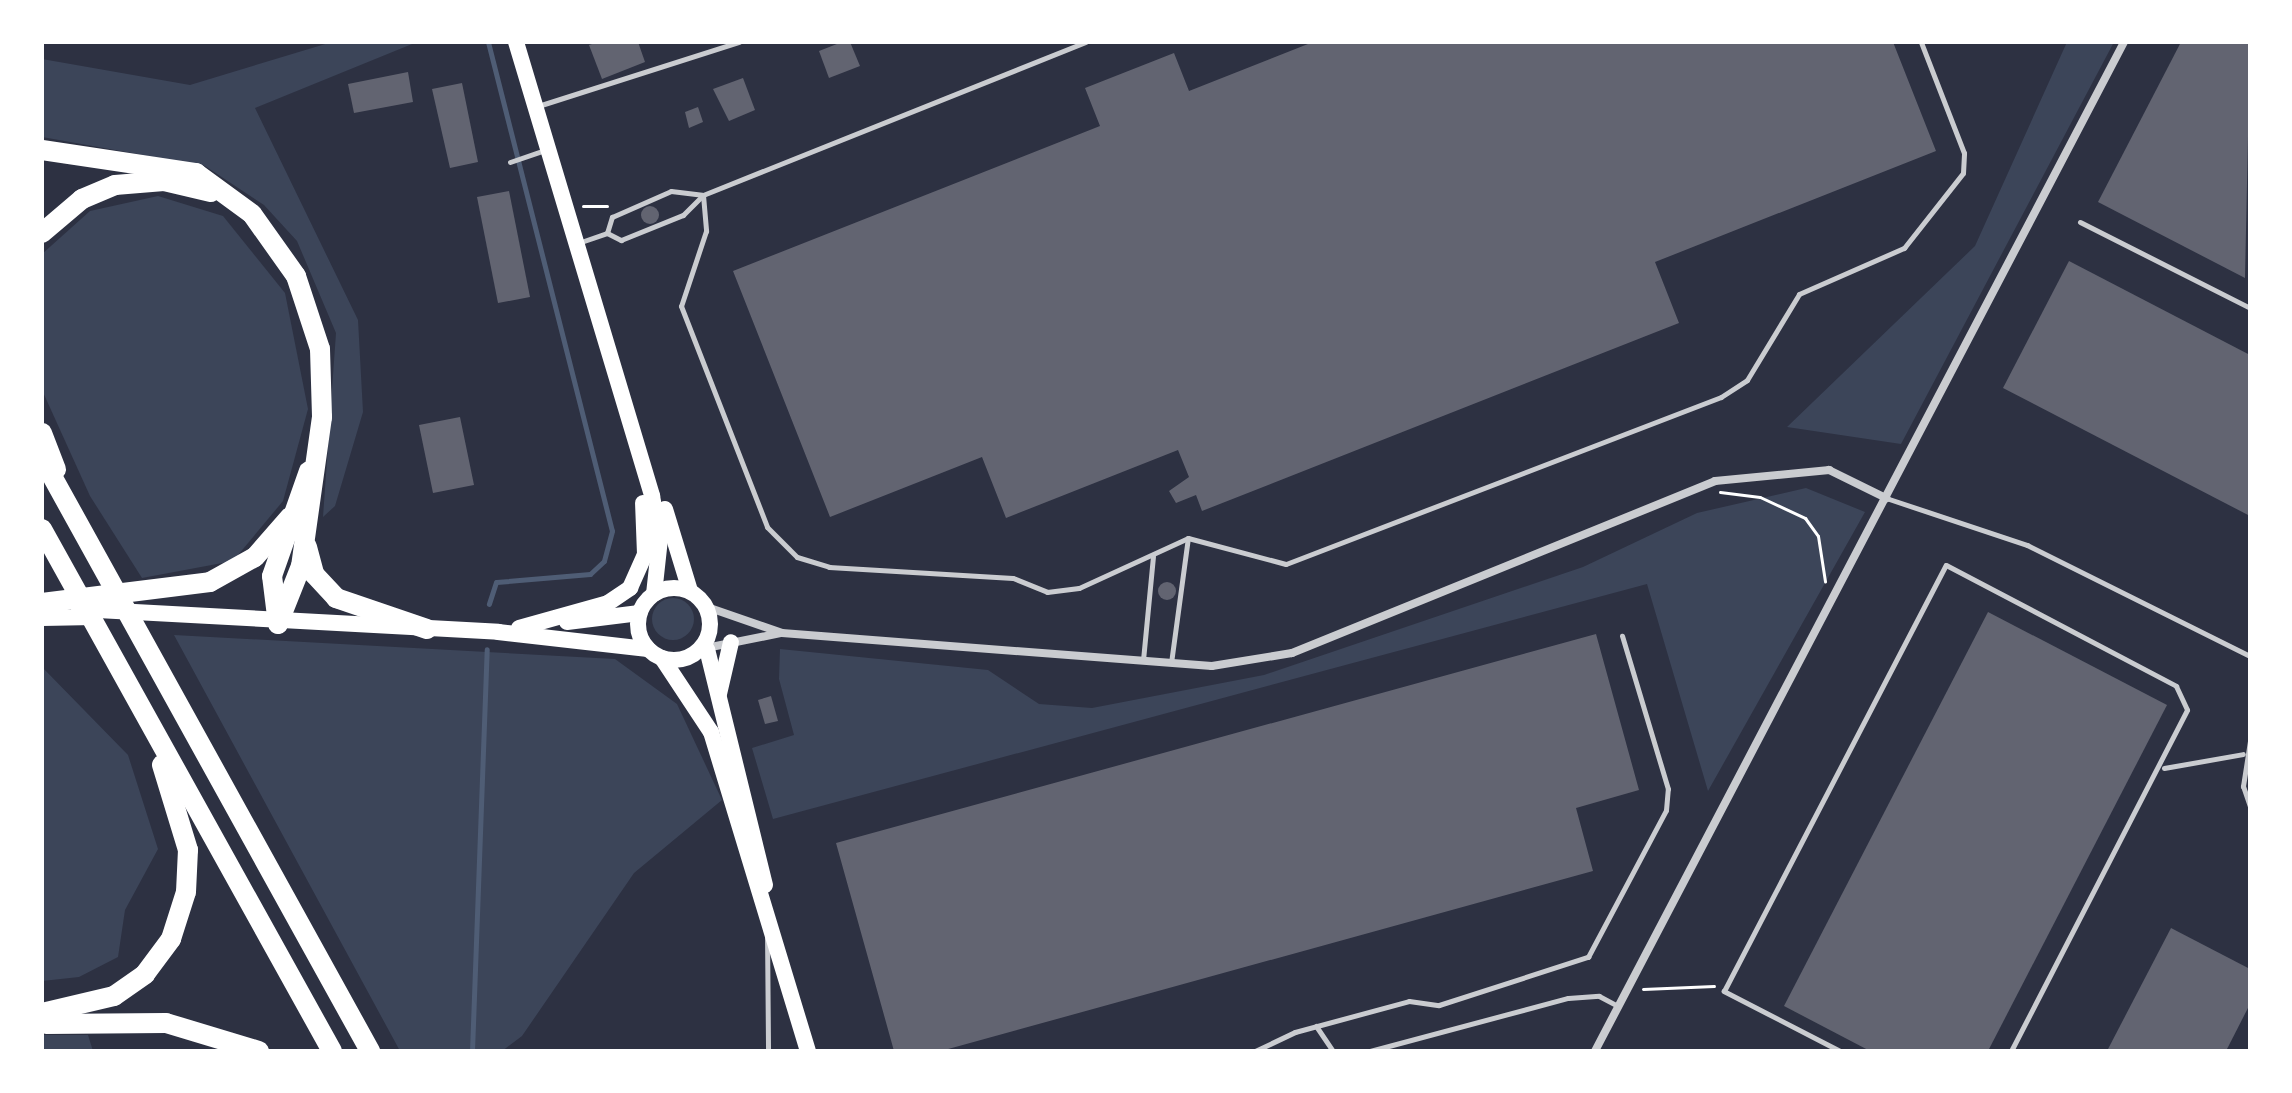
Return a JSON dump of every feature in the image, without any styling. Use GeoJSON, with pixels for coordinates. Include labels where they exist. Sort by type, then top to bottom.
{"type":"FeatureCollection","features":[{"type":"Feature","properties":{"kind":"highway"},"geometry":{"type":"LineString","coordinates":[[42,150],[184,169],[233,199],[284,253],[307,301],[322,373],[319,441],[306,539],[278,624]]}},
{"type":"Feature","properties":{"kind":"highway"},"geometry":{"type":"LineString","coordinates":[[42,233],[82,199],[133,182],[180,183],[233,199]]}},
{"type":"Feature","properties":{"kind":"highway"},"geometry":{"type":"LineString","coordinates":[[42,433],[84,535]]}},
{"type":"Feature","properties":{"kind":"highway"},"geometry":{"type":"LineString","coordinates":[[278,624],[272,576],[319,441]]}},
{"type":"Feature","properties":{"kind":"highway"},"geometry":{"type":"LineString","coordinates":[[45,466],[370,1051]]}},
{"type":"Feature","properties":{"kind":"highway"},"geometry":{"type":"LineString","coordinates":[[42,604],[210,582],[255,557],[290,517]]}},
{"type":"Feature","properties":{"kind":"highway"},"geometry":{"type":"LineString","coordinates":[[43,530],[332,1051]]}},
{"type":"Feature","properties":{"kind":"highway"},"geometry":{"type":"LineString","coordinates":[[306,539],[314,574],[336,598],[427,629]]}},
{"type":"Feature","properties":{"kind":"highway"},"geometry":{"type":"LineString","coordinates":[[42,1013],[92,1005],[135,983],[162,953],[183,908],[187,837],[138,702]]}},
{"type":"Feature","properties":{"kind":"highway"},"geometry":{"type":"LineString","coordinates":[[42,1024],[166,1023],[259,1051]]}},
{"type":"Feature","properties":{"kind":"main road"},"geometry":{"type":"LineString","coordinates":[[498,632],[550,622],[639,613],[654,594],[659,528],[616,372],[516,42]]}},
{"type":"Feature","properties":{"kind":"main road"},"geometry":{"type":"LineString","coordinates":[[616,372],[649,441],[690,591],[707,607],[705,648],[770,919]]}},
{"type":"Feature","properties":{"kind":"main road"},"geometry":{"type":"LineString","coordinates":[[550,622],[621,597],[645,554],[645,511],[616,372]]}},
{"type":"Feature","properties":{"kind":"main road"},"geometry":{"type":"LineString","coordinates":[[654,594],[690,591]]}},
{"type":"Feature","properties":{"kind":"main road"},"geometry":{"type":"LineString","coordinates":[[42,604],[139,616],[498,632],[685,659],[705,648]]}},
{"type":"Feature","properties":{"kind":"main road"},"geometry":{"type":"LineString","coordinates":[[639,613],[655,654],[711,732],[808,1051]]}},
{"type":"Feature","properties":{"kind":"main road"},"geometry":{"type":"LineString","coordinates":[[42,618],[139,616]]}},
{"type":"Feature","properties":{"kind":"main road"},"geometry":{"type":"LineString","coordinates":[[719,699],[731,642]]}},
{"type":"Feature","properties":{"kind":"street"},"geometry":{"type":"LineString","coordinates":[[1595,1051],[2124,42]]}},
{"type":"Feature","properties":{"kind":"street"},"geometry":{"type":"LineString","coordinates":[[705,648],[782,633],[1212,666],[1292,653],[1715,481],[1829,470],[1886,498]]}},
{"type":"Feature","properties":{"kind":"street"},"geometry":{"type":"LineString","coordinates":[[707,607],[782,633]]}},
{"type":"Feature","properties":{"kind":"lane"},"geometry":{"type":"LineString","coordinates":[[535,106],[739,42]]}},
{"type":"Feature","properties":{"kind":"lane"},"geometry":{"type":"LineString","coordinates":[[575,244],[607,233],[621,240],[683,215],[703,195],[1086,42]]}},
{"type":"Feature","properties":{"kind":"lane"},"geometry":{"type":"LineString","coordinates":[[703,195],[706,231],[681,306],[767,527],[781,545],[829,567],[1013,578],[1047,592],[1079,588],[1188,538],[1205,538],[1266,562],[1311,558],[1721,397],[1747,380],[1799,294],[1904,248],[1963,173],[1964,153],[1921,42]]}},
{"type":"Feature","properties":{"kind":"lane"},"geometry":{"type":"LineString","coordinates":[[512,161],[548,148]]}},
{"type":"Feature","properties":{"kind":"lane"},"geometry":{"type":"LineString","coordinates":[[607,233],[612,217],[671,191],[703,195]]}},
{"type":"Feature","properties":{"kind":"lane"},"geometry":{"type":"LineString","coordinates":[[2080,222],[2250,308]]}},
{"type":"Feature","properties":{"kind":"lane"},"geometry":{"type":"LineString","coordinates":[[1886,498],[2027,545],[2250,656]]}},
{"type":"Feature","properties":{"kind":"lane"},"geometry":{"type":"LineString","coordinates":[[1171,664],[1188,538]]}},
{"type":"Feature","properties":{"kind":"lane"},"geometry":{"type":"LineString","coordinates":[[1143,660],[1153,556]]}},
{"type":"Feature","properties":{"kind":"lane"},"geometry":{"type":"LineString","coordinates":[[1840,1051],[1724,991],[1946,565],[2176,686],[2187,710],[2163,768],[2011,1051]]}},
{"type":"Feature","properties":{"kind":"lane"},"geometry":{"type":"LineString","coordinates":[[1255,1051],[1316,1026],[1409,1001],[1439,1005],[1566,970],[1604,938],[1666,810],[1668,789],[1622,636]]}},
{"type":"Feature","properties":{"kind":"lane"},"geometry":{"type":"LineString","coordinates":[[2250,741],[2243,754],[2250,806]]}},
{"type":"Feature","properties":{"kind":"lane"},"geometry":{"type":"LineString","coordinates":[[2163,768],[2243,754]]}},
{"type":"Feature","properties":{"kind":"lane"},"geometry":{"type":"LineString","coordinates":[[768,1051],[762,950],[770,919]]}},
{"type":"Feature","properties":{"kind":"lane"},"geometry":{"type":"LineString","coordinates":[[1370,1051],[1568,998],[1599,996],[1618,1006]]}},
{"type":"Feature","properties":{"kind":"lane"},"geometry":{"type":"LineString","coordinates":[[1316,1026],[1333,1051]]}},
{"type":"Feature","properties":{"kind":"lane"},"geometry":{"type":"LineString","coordinates":[[1685,1051],[1701,1051]]}},
{"type":"Feature","properties":{"kind":"path"},"geometry":{"type":"LineString","coordinates":[[580,199],[592,209],[619,202]]}},
{"type":"Feature","properties":{"kind":"path"},"geometry":{"type":"LineString","coordinates":[[1720,492],[1760,497],[1805,518],[1818,536],[1826,585]]}},
{"type":"Feature","properties":{"kind":"path"},"geometry":{"type":"LineString","coordinates":[[1643,989],[1711,984]]}},
{"type":"Feature","properties":{"kind":"shaded area"},"geometry":{"type":"Polygon","coordinates":[[[332,42],[417,42],[255,108],[358,320],[363,412],[335,506],[323,517],[336,333],[297,241],[264,205],[205,166],[42,137],[42,59],[190,85],[332,42]]]}},
{"type":"Feature","properties":{"kind":"shaded area"},"geometry":{"type":"Polygon","coordinates":[[[2067,42],[2114,42],[1901,444],[1787,427],[1975,246],[2067,42]]]}},
{"type":"Feature","properties":{"kind":"shaded area"},"geometry":{"type":"Polygon","coordinates":[[[158,196],[223,216],[285,293],[308,409],[283,501],[233,561],[142,578],[90,496],[42,390],[42,254],[90,211],[158,196]]]}},
{"type":"Feature","properties":{"kind":"shaded area"},"geometry":{"type":"Polygon","coordinates":[[[1806,488],[1865,512],[1708,791],[1647,584],[773,819],[752,748],[794,735],[779,679],[780,649],[988,670],[1039,704],[1092,708],[1264,675],[1583,567],[1697,513],[1806,488]]]}},
{"type":"Feature","properties":{"kind":"shaded area"},"geometry":{"type":"Polygon","coordinates":[[[673,598],[688,604],[694,619],[688,634],[673,640],[658,634],[652,619],[658,604],[673,598]]]}},
{"type":"Feature","properties":{"kind":"shaded area"},"geometry":{"type":"Polygon","coordinates":[[[174,635],[615,659],[677,704],[722,800],[634,873],[522,1036],[502,1051],[400,1051],[174,635]]]}},
{"type":"Feature","properties":{"kind":"shaded area"},"geometry":{"type":"Polygon","coordinates":[[[42,667],[128,755],[158,849],[125,910],[118,957],[79,977],[42,981],[42,667]]]}},
{"type":"Feature","properties":{"kind":"shaded area"},"geometry":{"type":"Polygon","coordinates":[[[42,1035],[88,1035],[93,1051],[42,1051],[42,1035]]]}},
{"type":"Feature","properties":{"kind":"building"},"geometry":{"type":"Polygon","coordinates":[[[598,42],[638,42],[645,62],[602,79],[589,45],[598,42]]]}},
{"type":"Feature","properties":{"kind":"building"},"geometry":{"type":"Polygon","coordinates":[[[850,42],[860,66],[829,78],[819,51],[850,42]]]}},
{"type":"Feature","properties":{"kind":"building"},"geometry":{"type":"Polygon","coordinates":[[[1313,42],[1893,42],[1936,151],[1655,262],[1679,323],[1202,511],[1196,495],[1176,503],[1169,491],[1189,477],[1178,450],[1006,518],[982,457],[830,517],[733,271],[1100,126],[1085,88],[1174,53],[1189,91],[1313,42]]]}},
{"type":"Feature","properties":{"kind":"building"},"geometry":{"type":"Polygon","coordinates":[[[2181,42],[2250,42],[2245,278],[2098,202],[2181,42]]]}},
{"type":"Feature","properties":{"kind":"building"},"geometry":{"type":"Polygon","coordinates":[[[408,72],[413,102],[354,113],[348,84],[408,72]]]}},
{"type":"Feature","properties":{"kind":"building"},"geometry":{"type":"Polygon","coordinates":[[[743,78],[755,110],[729,121],[713,89],[743,78]]]}},
{"type":"Feature","properties":{"kind":"building"},"geometry":{"type":"Polygon","coordinates":[[[462,83],[478,162],[450,168],[432,89],[462,83]]]}},
{"type":"Feature","properties":{"kind":"building"},"geometry":{"type":"Polygon","coordinates":[[[698,107],[703,122],[689,128],[685,112],[698,107]]]}},
{"type":"Feature","properties":{"kind":"building"},"geometry":{"type":"Polygon","coordinates":[[[509,191],[530,297],[498,303],[477,197],[509,191]]]}},
{"type":"Feature","properties":{"kind":"building"},"geometry":{"type":"Polygon","coordinates":[[[650,206],[659,215],[650,224],[641,215],[650,206]]]}},
{"type":"Feature","properties":{"kind":"building"},"geometry":{"type":"Polygon","coordinates":[[[2069,261],[2250,355],[2250,516],[2003,388],[2069,261]]]}},
{"type":"Feature","properties":{"kind":"building"},"geometry":{"type":"Polygon","coordinates":[[[460,417],[474,485],[433,493],[419,425],[460,417]]]}},
{"type":"Feature","properties":{"kind":"building"},"geometry":{"type":"Polygon","coordinates":[[[1167,582],[1176,591],[1167,600],[1158,591],[1167,582]]]}},
{"type":"Feature","properties":{"kind":"building"},"geometry":{"type":"Polygon","coordinates":[[[1988,612],[2167,705],[1988,1051],[1870,1051],[1784,1006],[1988,612]]]}},
{"type":"Feature","properties":{"kind":"building"},"geometry":{"type":"Polygon","coordinates":[[[1596,634],[1639,790],[1576,808],[1593,871],[941,1051],[894,1051],[836,843],[1596,634]]]}},
{"type":"Feature","properties":{"kind":"building"},"geometry":{"type":"Polygon","coordinates":[[[771,696],[778,721],[765,724],[758,700],[771,696]]]}},
{"type":"Feature","properties":{"kind":"building"},"geometry":{"type":"Polygon","coordinates":[[[2171,928],[2250,969],[2250,1004],[2226,1051],[2107,1051],[2171,928]]]}},
{"type":"Feature","properties":{"kind":"waterway"},"geometry":{"type":"LineString","coordinates":[[488,42],[612,531],[604,561],[590,574],[496,582],[489,604]]}},
{"type":"Feature","properties":{"kind":"waterway"},"geometry":{"type":"LineString","coordinates":[[472,1051],[487,649]]}}]}
